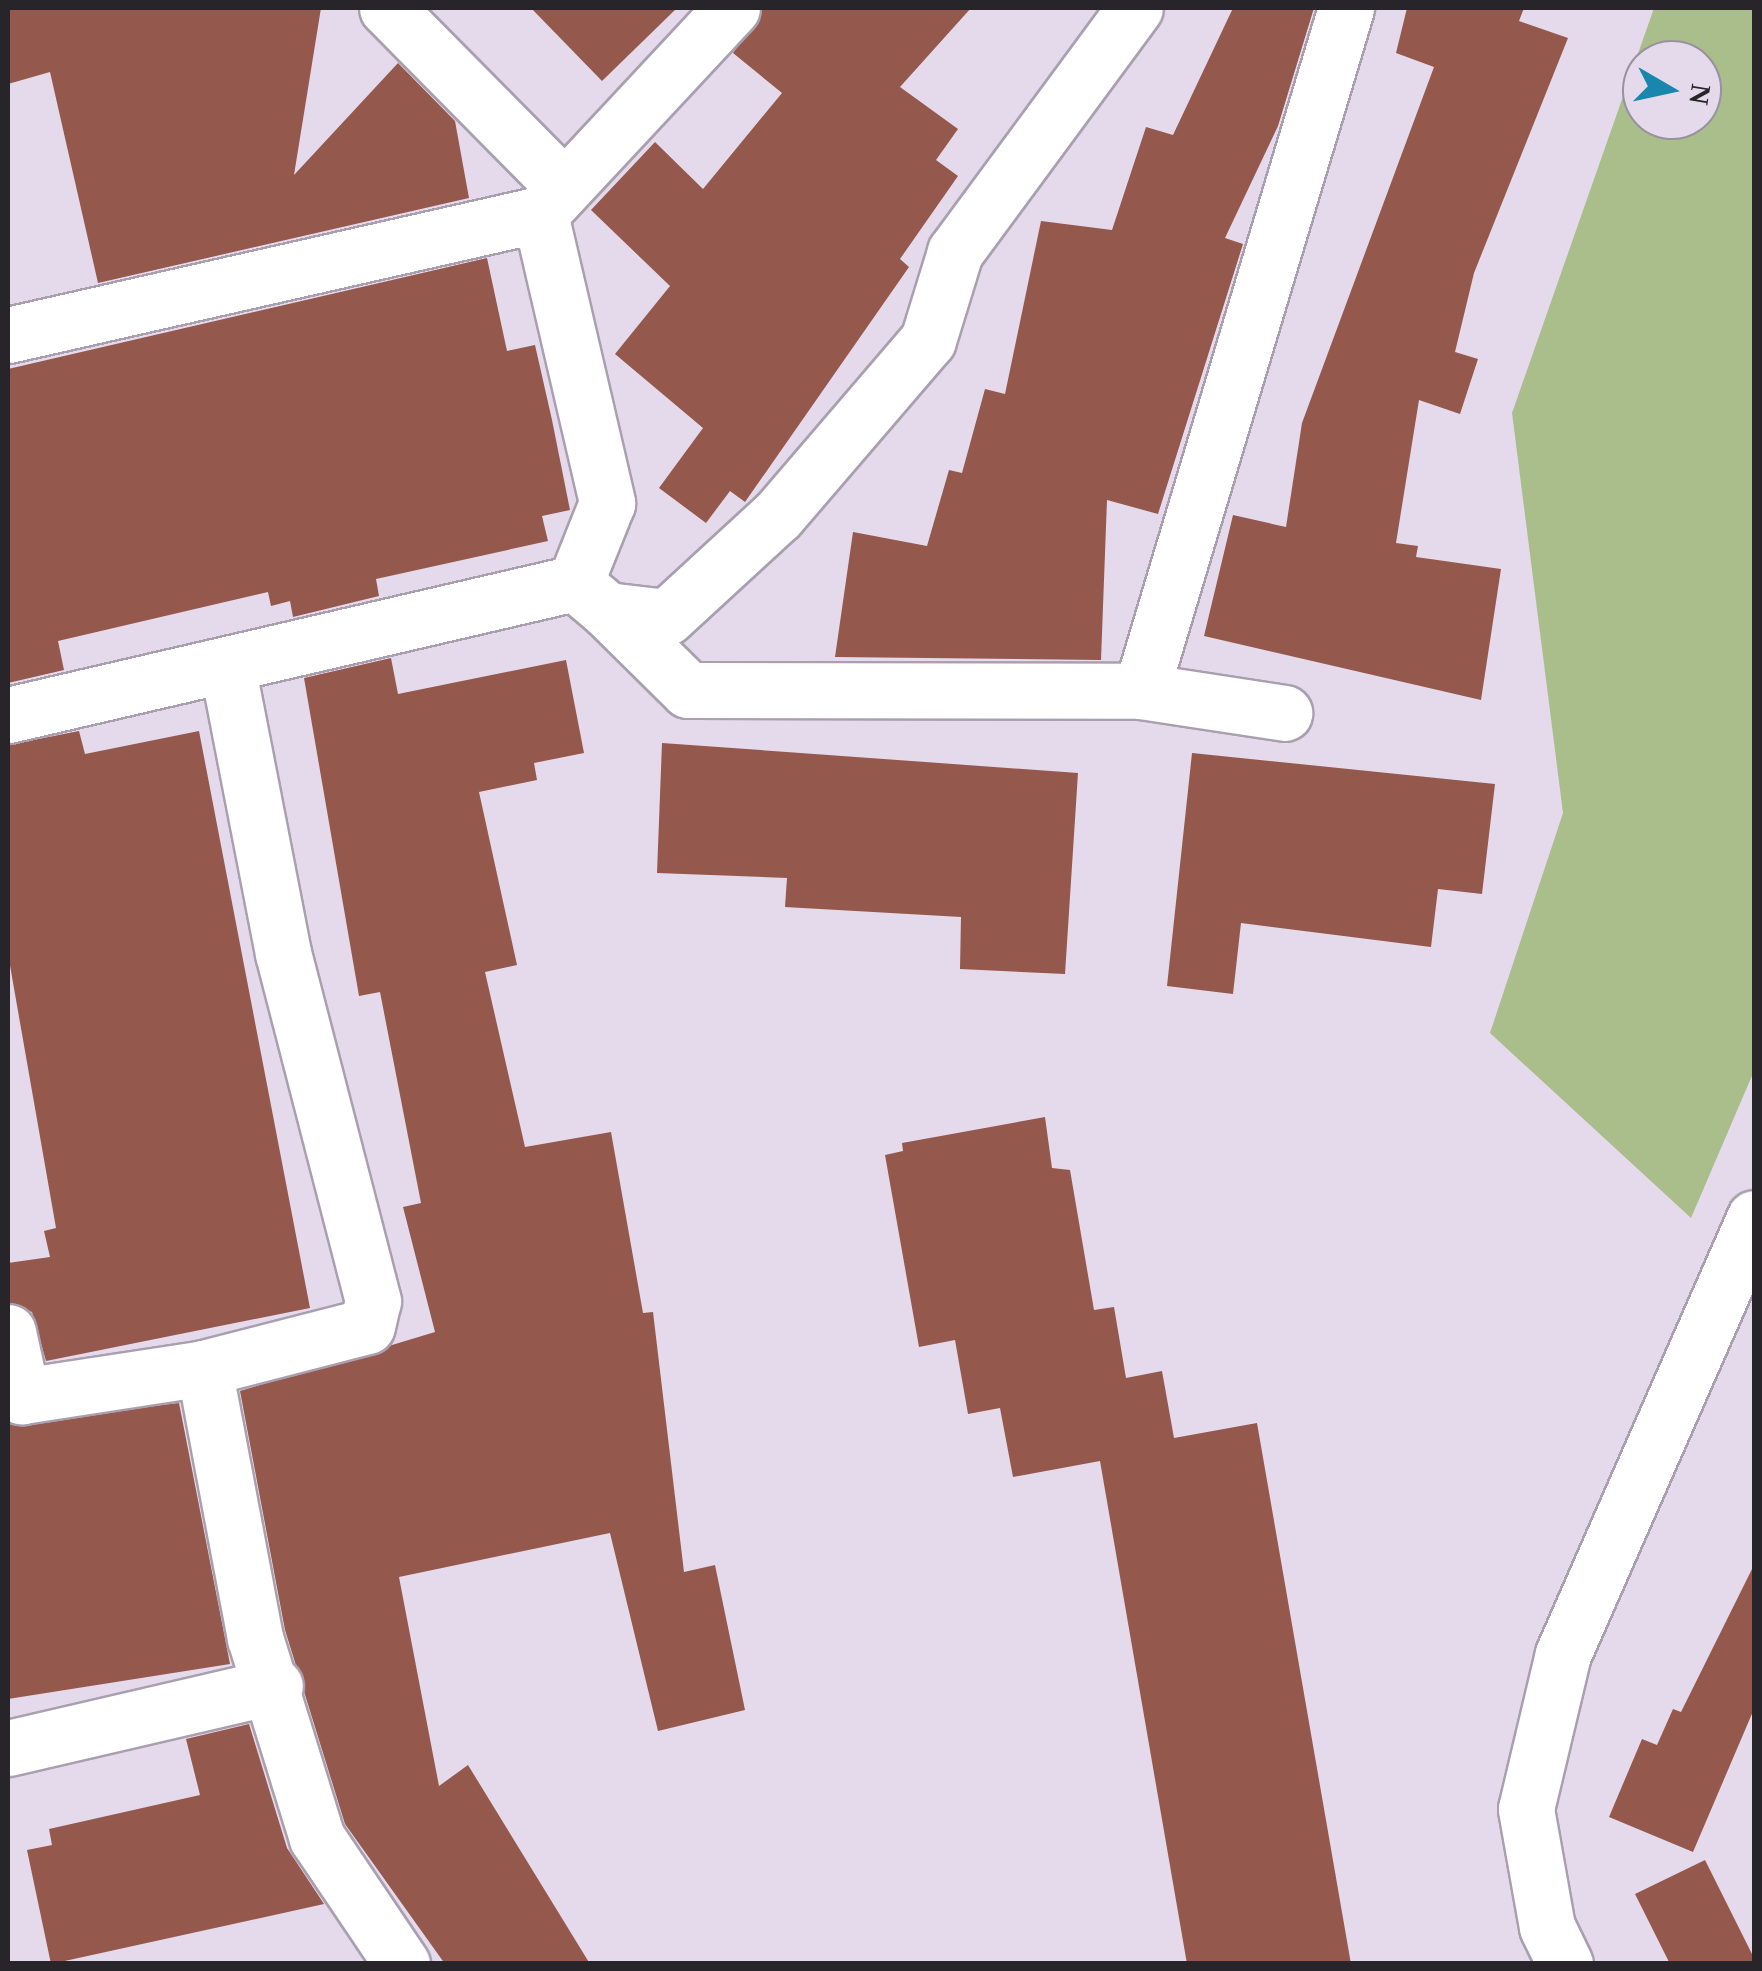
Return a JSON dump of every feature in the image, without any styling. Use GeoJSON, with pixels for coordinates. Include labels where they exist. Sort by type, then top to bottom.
{"type":"FeatureCollection","features":[{"type":"Feature","properties":{"kind":"street"},"geometry":{"type":"LineString","coordinates":[[386,8],[552,200],[607,503],[591,596]]}},
{"type":"Feature","properties":{"kind":"street"},"geometry":{"type":"LineString","coordinates":[[8,336],[552,200],[732,8]]}},
{"type":"Feature","properties":{"kind":"street"},"geometry":{"type":"LineString","coordinates":[[8,715],[227,665],[591,596],[668,617],[778,515],[928,340],[955,252],[1135,8]]}},
{"type":"Feature","properties":{"kind":"street"},"geometry":{"type":"LineString","coordinates":[[1141,691],[1346,8]]}},
{"type":"Feature","properties":{"kind":"street"},"geometry":{"type":"LineString","coordinates":[[591,596],[688,690],[1141,691],[1284,713]]}},
{"type":"Feature","properties":{"kind":"street"},"geometry":{"type":"LineString","coordinates":[[8,1332],[22,1396],[204,1368],[367,1326],[373,1301],[283,952],[227,665]]}},
{"type":"Feature","properties":{"kind":"street"},"geometry":{"type":"LineString","coordinates":[[1565,1964],[1547,1927],[1526,1809],[1563,1654],[1754,1218]]}},
{"type":"Feature","properties":{"kind":"street"},"geometry":{"type":"LineString","coordinates":[[204,1368],[255,1638],[275,1686],[316,1838],[402,1964]]}},
{"type":"Feature","properties":{"kind":"street"},"geometry":{"type":"LineString","coordinates":[[8,1748],[275,1686]]}},
{"type":"Feature","properties":{"kind":"green space"},"geometry":{"type":"Polygon","coordinates":[[[1654,8],[1754,8],[1754,1071],[1691,1218],[1490,1033],[1563,813],[1512,413],[1622,99],[1622,140],[1722,140],[1722,40],[1643,40],[1654,8]]]}},
{"type":"Feature","properties":{"kind":"building"},"geometry":{"type":"Polygon","coordinates":[[[8,8],[321,8],[294,175],[398,63],[455,121],[469,198],[98,283],[50,72],[8,84],[8,8]]]}},
{"type":"Feature","properties":{"kind":"building"},"geometry":{"type":"Polygon","coordinates":[[[531,8],[677,8],[602,81],[531,8]]]}},
{"type":"Feature","properties":{"kind":"building"},"geometry":{"type":"Polygon","coordinates":[[[762,8],[971,8],[900,87],[958,129],[936,160],[958,176],[900,259],[909,267],[745,502],[730,491],[706,523],[659,488],[703,428],[615,354],[670,286],[591,210],[655,142],[703,189],[782,93],[733,53],[762,8]]]}},
{"type":"Feature","properties":{"kind":"building"},"geometry":{"type":"Polygon","coordinates":[[[1233,8],[1314,8],[1278,126],[1225,238],[1243,244],[1158,514],[1107,500],[1101,660],[835,657],[853,532],[927,546],[949,470],[962,473],[985,389],[1005,394],[1041,221],[1112,230],[1146,127],[1173,135],[1233,8]]]}},
{"type":"Feature","properties":{"kind":"building"},"geometry":{"type":"Polygon","coordinates":[[[1407,8],[1524,8],[1519,21],[1568,38],[1474,273],[1455,352],[1478,359],[1460,414],[1419,400],[1396,543],[1418,546],[1416,557],[1501,569],[1481,700],[1204,636],[1233,515],[1286,527],[1302,423],[1434,67],[1396,53],[1407,8]]]}},
{"type":"Feature","properties":{"kind":"building"},"geometry":{"type":"Polygon","coordinates":[[[487,258],[507,351],[535,345],[552,420],[570,510],[542,516],[548,541],[376,579],[379,596],[293,617],[290,601],[271,606],[268,592],[58,641],[64,670],[8,683],[8,369],[487,258]]]}},
{"type":"Feature","properties":{"kind":"building"},"geometry":{"type":"Polygon","coordinates":[[[391,658],[398,694],[566,660],[584,753],[534,763],[537,780],[479,792],[517,965],[485,972],[525,1147],[611,1132],[643,1313],[653,1312],[684,1572],[715,1565],[745,1710],[658,1731],[610,1533],[399,1577],[439,1786],[468,1765],[590,1964],[445,1964],[345,1824],[285,1630],[240,1391],[435,1332],[403,1207],[421,1203],[380,992],[359,996],[304,678],[391,658]]]}},
{"type":"Feature","properties":{"kind":"building"},"geometry":{"type":"Polygon","coordinates":[[[79,731],[85,754],[199,731],[310,1308],[46,1361],[32,1312],[8,1302],[8,1263],[50,1257],[44,1231],[56,1228],[8,954],[8,745],[79,731]]]}},
{"type":"Feature","properties":{"kind":"building"},"geometry":{"type":"Polygon","coordinates":[[[662,743],[1078,773],[1065,974],[960,969],[961,917],[785,907],[787,878],[657,873],[662,743]]]}},
{"type":"Feature","properties":{"kind":"building"},"geometry":{"type":"Polygon","coordinates":[[[1192,753],[1495,784],[1482,894],[1438,889],[1431,947],[1241,923],[1233,994],[1167,986],[1192,753]]]}},
{"type":"Feature","properties":{"kind":"building"},"geometry":{"type":"Polygon","coordinates":[[[1045,1117],[1052,1168],[1070,1170],[1094,1310],[1114,1307],[1126,1378],[1162,1371],[1174,1438],[1257,1423],[1351,1964],[1187,1964],[1100,1461],[1013,1477],[1000,1408],[968,1414],[955,1340],[919,1347],[885,1155],[903,1151],[902,1143],[1045,1117]]]}},
{"type":"Feature","properties":{"kind":"building"},"geometry":{"type":"Polygon","coordinates":[[[179,1403],[230,1664],[8,1699],[8,1423],[179,1403]]]}},
{"type":"Feature","properties":{"kind":"building"},"geometry":{"type":"Polygon","coordinates":[[[1754,1565],[1754,1709],[1693,1852],[1609,1817],[1642,1739],[1657,1745],[1673,1709],[1681,1712],[1754,1565]]]}},
{"type":"Feature","properties":{"kind":"building"},"geometry":{"type":"Polygon","coordinates":[[[249,1724],[287,1848],[324,1904],[51,1964],[27,1850],[52,1845],[49,1829],[200,1795],[186,1739],[249,1724]]]}},
{"type":"Feature","properties":{"kind":"building"},"geometry":{"type":"Polygon","coordinates":[[[1705,1860],[1754,1964],[1670,1964],[1635,1894],[1705,1860]]]}}]}
